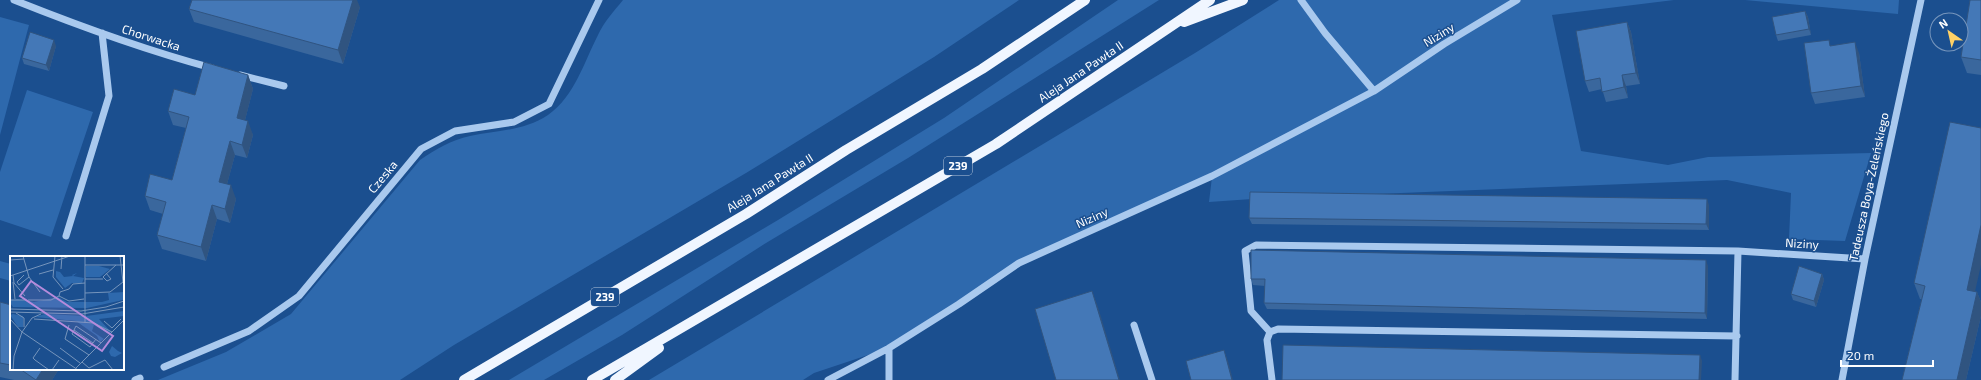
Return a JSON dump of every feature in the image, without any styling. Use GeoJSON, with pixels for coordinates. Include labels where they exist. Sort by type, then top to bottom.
{"type":"FeatureCollection","features":[{"type":"Feature","properties":{"kind":"main road","name":"Aleja Jana Pawła II"},"geometry":{"type":"LineString","coordinates":[[464,380],[746,214],[846,150],[982,69],[1085,0]]}},
{"type":"Feature","properties":{"kind":"main road","name":"Aleja Jana Pawła II"},"geometry":{"type":"LineString","coordinates":[[592,380],[996,144],[1210,0]]}},
{"type":"Feature","properties":{"kind":"main road"},"geometry":{"type":"LineString","coordinates":[[1170,28],[1243,0]]}},
{"type":"Feature","properties":{"kind":"main road"},"geometry":{"type":"LineString","coordinates":[[615,380],[698,319]]}},
{"type":"Feature","properties":{"kind":"street","name":"Chorwacka"},"geometry":{"type":"LineString","coordinates":[[14,0],[165,55],[217,69]]}},
{"type":"Feature","properties":{"kind":"street","name":"Czeska"},"geometry":{"type":"LineString","coordinates":[[164,367],[249,331],[300,296],[421,149],[455,131],[514,122],[549,104],[599,0]]}},
{"type":"Feature","properties":{"kind":"street"},"geometry":{"type":"LineString","coordinates":[[1301,0],[1325,33],[1374,91]]}},
{"type":"Feature","properties":{"kind":"street","name":"Niziny"},"geometry":{"type":"LineString","coordinates":[[828,380],[889,348],[959,304],[1018,263],[1212,176],[1374,91],[1444,44],[1517,0]]}},
{"type":"Feature","properties":{"kind":"street","name":"Tadeusza Boya-Żeleńskiego"},"geometry":{"type":"LineString","coordinates":[[1842,380],[1865,259],[1921,0]]}},
{"type":"Feature","properties":{"kind":"street"},"geometry":{"type":"LineString","coordinates":[[66,236],[109,96],[102,33]]}},
{"type":"Feature","properties":{"kind":"street"},"geometry":{"type":"LineString","coordinates":[[232,73],[284,86]]}},
{"type":"Feature","properties":{"kind":"street","name":"Niziny"},"geometry":{"type":"LineString","coordinates":[[1270,332],[1251,311],[1244,251],[1256,245],[1738,251],[1865,259]]}},
{"type":"Feature","properties":{"kind":"street"},"geometry":{"type":"LineString","coordinates":[[1735,380],[1738,251]]}},
{"type":"Feature","properties":{"kind":"street"},"geometry":{"type":"LineString","coordinates":[[1134,325],[1152,380]]}},
{"type":"Feature","properties":{"kind":"street"},"geometry":{"type":"LineString","coordinates":[[1272,380],[1267,340],[1270,332],[1278,329],[1737,336]]}},
{"type":"Feature","properties":{"kind":"street"},"geometry":{"type":"LineString","coordinates":[[889,348],[889,380]]}},
{"type":"Feature","properties":{"kind":"shaded area"},"geometry":{"type":"Polygon","coordinates":[[[623,0],[1019,0],[934,57],[746,173],[454,345],[400,380],[158,380],[226,352],[291,314],[420,160],[450,142],[470,136],[520,127],[548,115],[565,98],[572,88],[600,30],[623,0]]]}},
{"type":"Feature","properties":{"kind":"shaded area"},"geometry":{"type":"Polygon","coordinates":[[[1118,0],[1159,0],[908,158],[766,243],[622,335],[544,380],[509,380],[778,220],[944,118],[1118,0]]]}},
{"type":"Feature","properties":{"kind":"shaded area"},"geometry":{"type":"Polygon","coordinates":[[[1279,0],[1674,0],[1552,15],[1581,151],[1668,165],[1708,157],[1871,153],[1845,241],[1789,239],[1791,193],[1727,180],[1209,202],[1212,177],[1019,263],[889,348],[814,373],[803,380],[649,380],[1195,53],[1279,0]]]}},
{"type":"Feature","properties":{"kind":"shaded area"},"geometry":{"type":"Polygon","coordinates":[[[1745,0],[1899,0],[1898,14],[1745,0]]]}},
{"type":"Feature","properties":{"kind":"shaded area"},"geometry":{"type":"Polygon","coordinates":[[[0,17],[29,25],[0,135],[0,17]]]}},
{"type":"Feature","properties":{"kind":"shaded area"},"geometry":{"type":"Polygon","coordinates":[[[27,90],[93,112],[51,237],[0,220],[0,172],[27,90]]]}},
{"type":"Feature","properties":{"kind":"shaded area"},"geometry":{"type":"Polygon","coordinates":[[[0,261],[10,264],[10,281],[0,278],[0,261]]]}},
{"type":"Feature","properties":{"kind":"building"},"geometry":{"type":"Polygon","coordinates":[[[192,0],[353,0],[338,50],[189,9],[192,0]]]}},
{"type":"Feature","properties":{"kind":"building"},"geometry":{"type":"Polygon","coordinates":[[[1970,0],[1981,0],[1981,60],[1961,57],[1962,52],[1969,52],[1968,12],[1970,0]]]}},
{"type":"Feature","properties":{"kind":"building"},"geometry":{"type":"Polygon","coordinates":[[[1805,11],[1809,29],[1776,35],[1772,17],[1805,11]]]}},
{"type":"Feature","properties":{"kind":"building"},"geometry":{"type":"Polygon","coordinates":[[[1627,22],[1636,73],[1622,75],[1624,87],[1602,92],[1600,78],[1585,81],[1576,31],[1627,22]]]}},
{"type":"Feature","properties":{"kind":"building"},"geometry":{"type":"Polygon","coordinates":[[[30,32],[54,40],[46,65],[22,58],[30,32]]]}},
{"type":"Feature","properties":{"kind":"building"},"geometry":{"type":"Polygon","coordinates":[[[1829,40],[1830,46],[1855,42],[1861,86],[1811,93],[1804,43],[1829,40]]]}},
{"type":"Feature","properties":{"kind":"building"},"geometry":{"type":"Polygon","coordinates":[[[204,62],[248,75],[237,118],[248,121],[242,145],[230,141],[219,182],[231,185],[225,209],[212,205],[201,247],[157,235],[166,202],[145,196],[150,174],[172,180],[189,117],[168,111],[174,89],[195,95],[204,62]]]}},
{"type":"Feature","properties":{"kind":"building"},"geometry":{"type":"Polygon","coordinates":[[[1950,122],[1981,128],[1981,225],[1967,290],[1977,292],[1957,380],[1902,380],[1925,286],[1914,283],[1950,122]]]}},
{"type":"Feature","properties":{"kind":"building"},"geometry":{"type":"Polygon","coordinates":[[[1250,192],[1707,199],[1706,224],[1249,218],[1250,192]]]}},
{"type":"Feature","properties":{"kind":"building"},"geometry":{"type":"Polygon","coordinates":[[[1251,250],[1706,260],[1705,313],[1264,303],[1265,279],[1251,279],[1251,250]]]}},
{"type":"Feature","properties":{"kind":"building"},"geometry":{"type":"Polygon","coordinates":[[[1799,266],[1822,274],[1814,301],[1791,294],[1799,266]]]}},
{"type":"Feature","properties":{"kind":"building"},"geometry":{"type":"Polygon","coordinates":[[[1092,291],[1119,380],[1056,380],[1035,309],[1092,291]]]}},
{"type":"Feature","properties":{"kind":"building"},"geometry":{"type":"Polygon","coordinates":[[[0,302],[10,305],[10,365],[0,363],[0,302]]]}},
{"type":"Feature","properties":{"kind":"building"},"geometry":{"type":"Polygon","coordinates":[[[1283,345],[1700,355],[1699,380],[1282,380],[1283,345]]]}},
{"type":"Feature","properties":{"kind":"building"},"geometry":{"type":"Polygon","coordinates":[[[1224,350],[1232,380],[1191,380],[1186,361],[1224,350]]]}},
{"type":"Feature","properties":{"kind":"building"},"geometry":{"type":"Polygon","coordinates":[[[21,370],[42,370],[36,380],[21,370]]]}}]}
